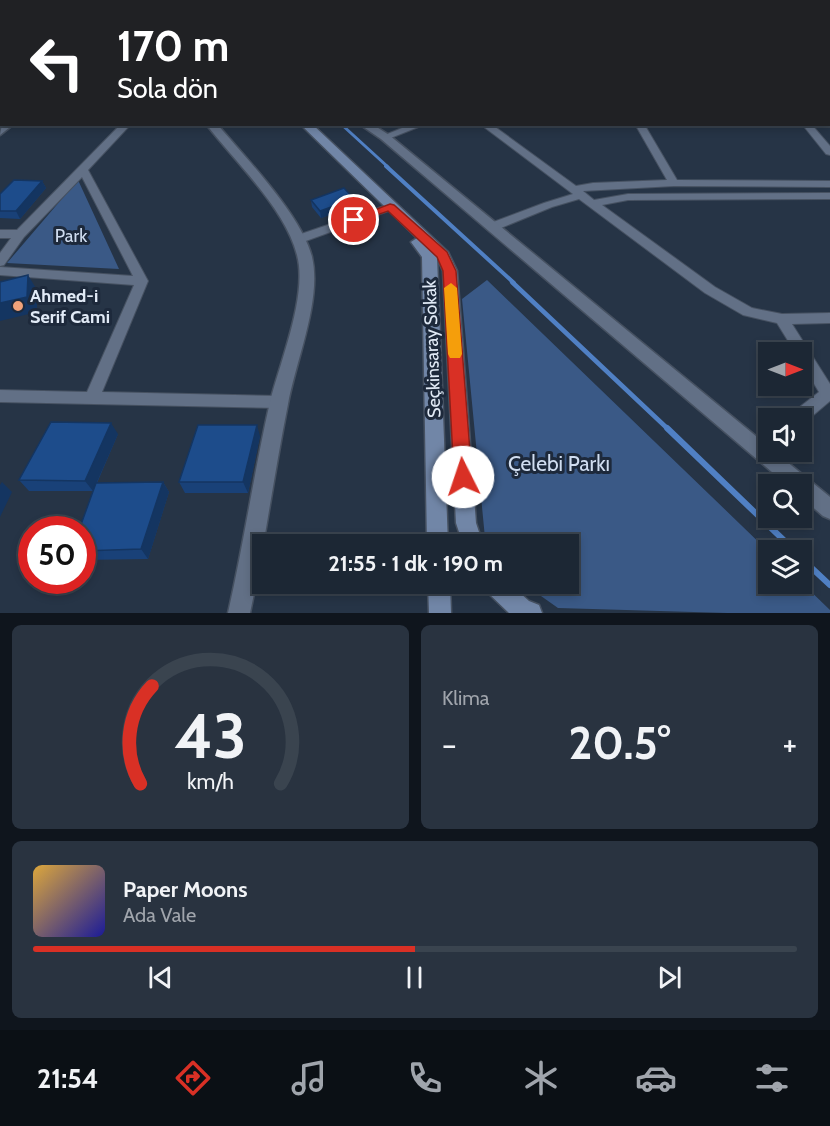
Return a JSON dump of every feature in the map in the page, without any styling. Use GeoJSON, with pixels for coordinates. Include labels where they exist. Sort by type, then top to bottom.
{"type":"FeatureCollection","features":[{"type":"Feature","properties":{"kind":"main road"},"geometry":{"type":"LineString","coordinates":[[307,126],[390,207]]}},
{"type":"Feature","properties":{"kind":"main road","name":"Seçkinsaray Sokak"},"geometry":{"type":"LineString","coordinates":[[390,207],[429,256],[438,534]]}},
{"type":"Feature","properties":{"kind":"main road","name":"Seçkinsaray Sokak"},"geometry":{"type":"LineString","coordinates":[[390,207],[443,255],[450,271],[466,523],[470,534]]}},
{"type":"Feature","properties":{"kind":"main road"},"geometry":{"type":"LineString","coordinates":[[439,594],[440,613]]}},
{"type":"Feature","properties":{"kind":"main road"},"geometry":{"type":"LineString","coordinates":[[505,594],[521,609],[531,613]]}},
{"type":"Feature","properties":{"kind":"street"},"geometry":{"type":"LineString","coordinates":[[0,262],[20,234],[125,126]]}},
{"type":"Feature","properties":{"kind":"street"},"geometry":{"type":"LineString","coordinates":[[212,126],[235,153],[299,239],[305,256],[307,283],[279,402],[239,613]]}},
{"type":"Feature","properties":{"kind":"street"},"geometry":{"type":"LineString","coordinates":[[368,126],[385,136],[492,227],[758,443]]}},
{"type":"Feature","properties":{"kind":"street"},"geometry":{"type":"LineString","coordinates":[[385,136],[416,126]]}},
{"type":"Feature","properties":{"kind":"street"},"geometry":{"type":"LineString","coordinates":[[487,126],[710,290],[748,312],[782,319],[830,318]]}},
{"type":"Feature","properties":{"kind":"street"},"geometry":{"type":"LineString","coordinates":[[640,126],[674,183]]}},
{"type":"Feature","properties":{"kind":"street"},"geometry":{"type":"LineString","coordinates":[[808,126],[830,152]]}},
{"type":"Feature","properties":{"kind":"street"},"geometry":{"type":"LineString","coordinates":[[83,169],[142,281]]}},
{"type":"Feature","properties":{"kind":"street"},"geometry":{"type":"LineString","coordinates":[[492,227],[593,186],[674,183],[830,184]]}},
{"type":"Feature","properties":{"kind":"street"},"geometry":{"type":"LineString","coordinates":[[594,203],[628,197],[830,196]]}},
{"type":"Feature","properties":{"kind":"street"},"geometry":{"type":"LineString","coordinates":[[299,239],[390,207]]}},
{"type":"Feature","properties":{"kind":"street"},"geometry":{"type":"LineString","coordinates":[[0,234],[20,234]]}},
{"type":"Feature","properties":{"kind":"street"},"geometry":{"type":"LineString","coordinates":[[0,271],[142,281]]}},
{"type":"Feature","properties":{"kind":"street"},"geometry":{"type":"LineString","coordinates":[[92,398],[142,281]]}},
{"type":"Feature","properties":{"kind":"street"},"geometry":{"type":"LineString","coordinates":[[782,319],[828,394],[810,408]]}},
{"type":"Feature","properties":{"kind":"street"},"geometry":{"type":"LineString","coordinates":[[0,396],[279,402]]}},
{"type":"Feature","properties":{"kind":"street"},"geometry":{"type":"LineString","coordinates":[[778,462],[789,474]]}},
{"type":"Feature","properties":{"kind":"street"},"geometry":{"type":"LineString","coordinates":[[812,494],[830,508]]}},
{"type":"Feature","properties":{"kind":"green space","name":"Park"},"geometry":{"type":"Polygon","coordinates":[[[78,180],[119,269],[7,263],[78,180]]]}},
{"type":"Feature","properties":{"kind":"green space","name":"Çelebi Parkı"},"geometry":{"type":"Polygon","coordinates":[[[487,280],[758,541],[758,594],[812,593],[830,610],[830,613],[727,613],[558,608],[538,594],[579,594],[579,534],[485,534],[462,299],[487,280]]]}},
{"type":"Feature","properties":{"kind":"building"},"geometry":{"type":"Polygon","coordinates":[[[14,180],[42,181],[16,211],[0,211],[0,194],[14,180]]]}},
{"type":"Feature","properties":{"kind":"building"},"geometry":{"type":"Polygon","coordinates":[[[344,188],[354,199],[320,211],[311,200],[344,188]]]}},
{"type":"Feature","properties":{"kind":"building"},"geometry":{"type":"Polygon","coordinates":[[[28,275],[27,297],[0,303],[0,282],[28,275]]]}},
{"type":"Feature","properties":{"kind":"building"},"geometry":{"type":"Polygon","coordinates":[[[51,422],[111,423],[85,481],[19,480],[51,422]]]}},
{"type":"Feature","properties":{"kind":"building"},"geometry":{"type":"Polygon","coordinates":[[[198,425],[257,425],[243,482],[179,482],[198,425]]]}},
{"type":"Feature","properties":{"kind":"building"},"geometry":{"type":"Polygon","coordinates":[[[163,482],[141,549],[96,551],[96,516],[84,516],[96,483],[163,482]]]}},
{"type":"Feature","properties":{"kind":"waterway"},"geometry":{"type":"LineString","coordinates":[[343,126],[388,167]]}},
{"type":"Feature","properties":{"kind":"waterway"},"geometry":{"type":"LineString","coordinates":[[386,166],[514,283]]}},
{"type":"Feature","properties":{"kind":"waterway"},"geometry":{"type":"LineString","coordinates":[[512,282],[669,430]]}},
{"type":"Feature","properties":{"kind":"waterway"},"geometry":{"type":"LineString","coordinates":[[667,428],[784,540]]}},
{"type":"Feature","properties":{"kind":"waterway"},"geometry":{"type":"LineString","coordinates":[[812,568],[830,585]]}},
{"type":"Feature","properties":{"kind":"slow traffic"},"geometry":{"type":"LineString","coordinates":[[451,288],[455,354]]}},
{"type":"Feature","properties":{"kind":"place","name":"Ahmed-i Serif Cami"},"geometry":{"type":"Point","coordinates":[18,306]}},
{"type":"Feature","properties":{"kind":"route"},"geometry":{"type":"LineString","coordinates":[[354,220],[390,207],[443,255],[450,271],[463,477]]}}]}
